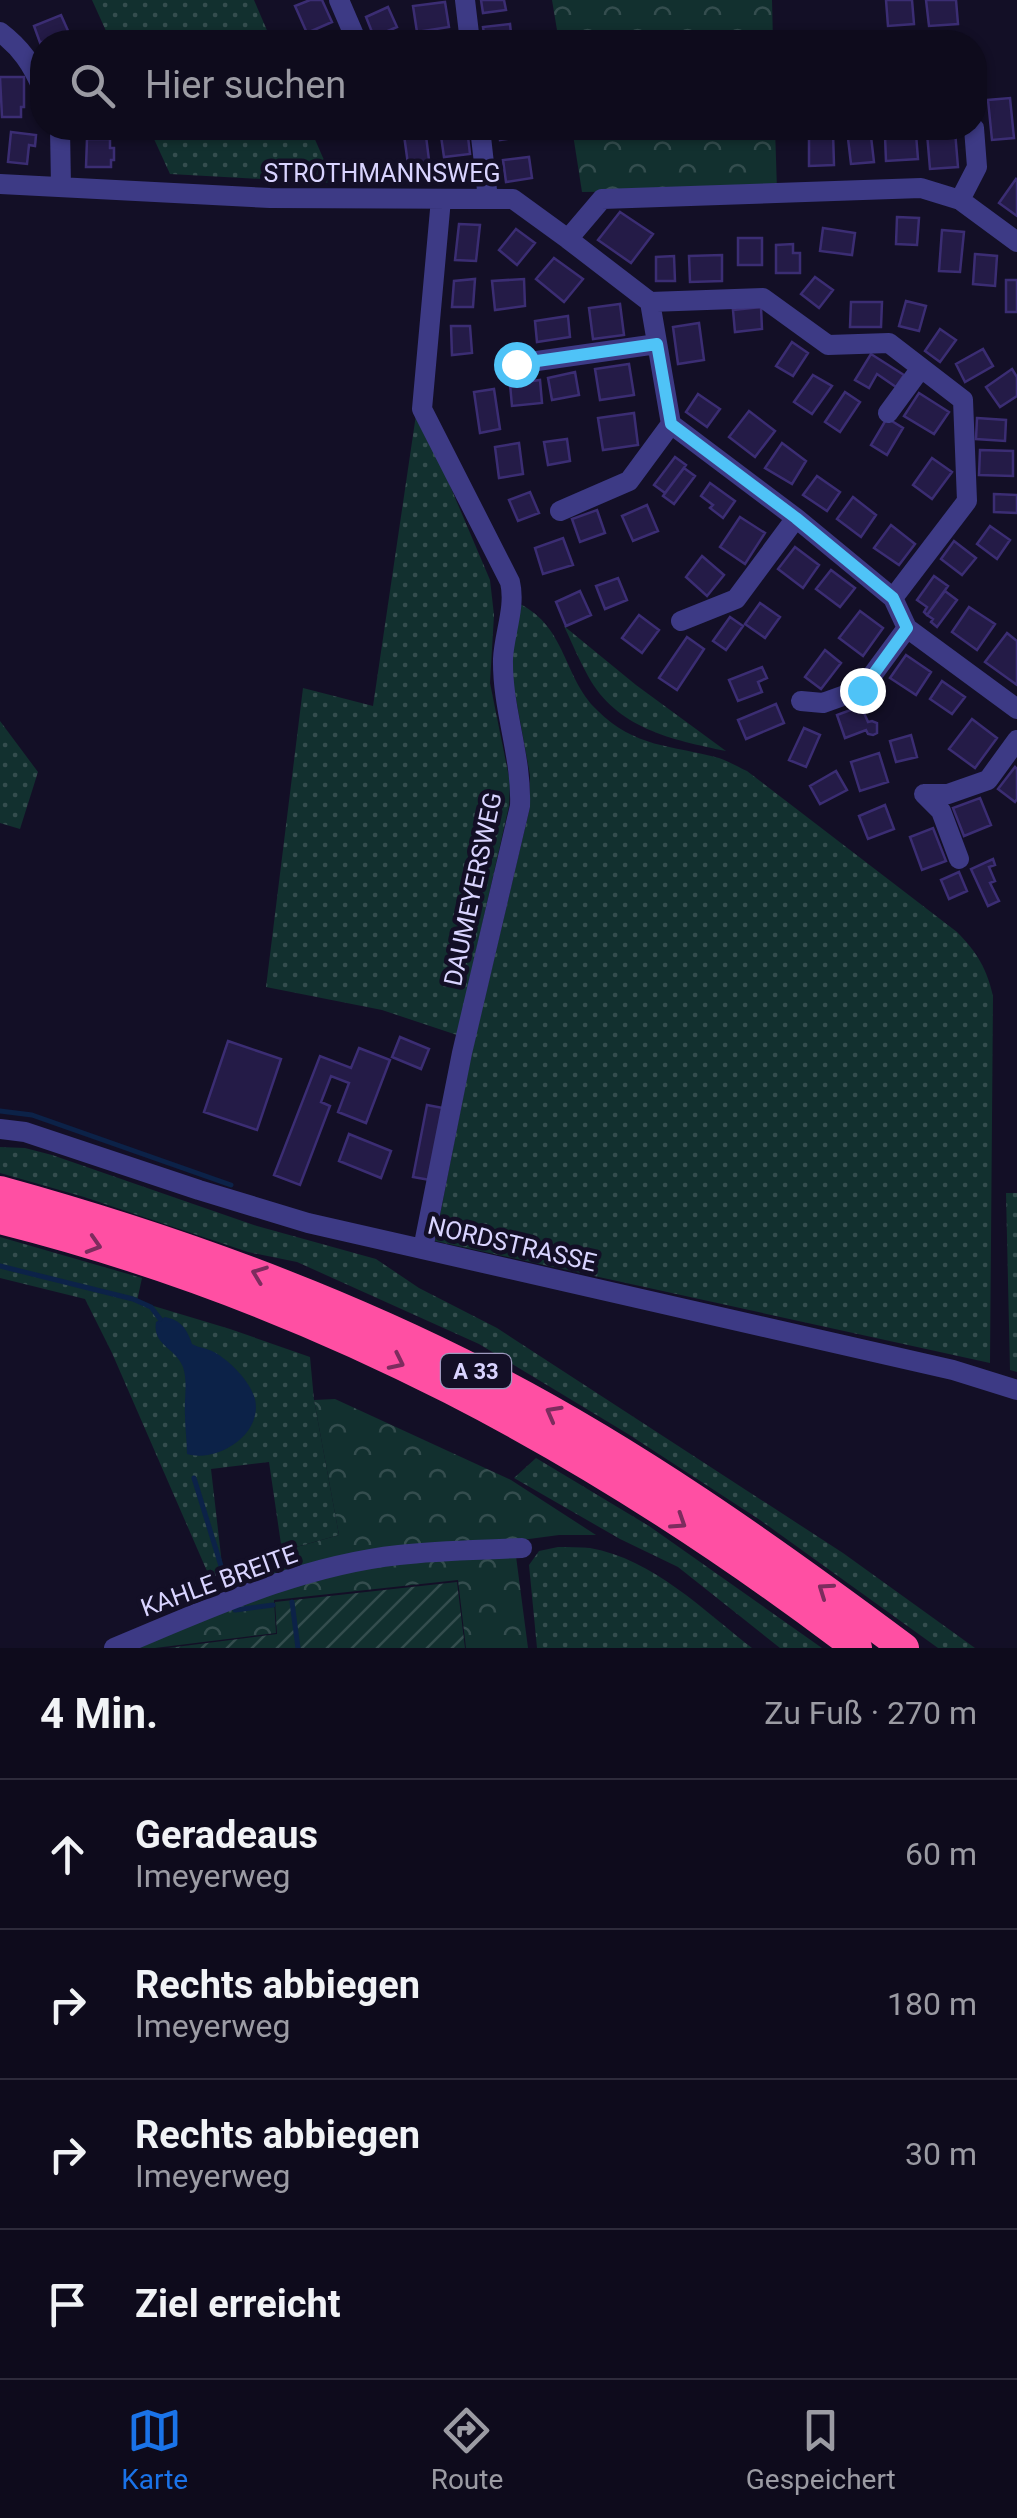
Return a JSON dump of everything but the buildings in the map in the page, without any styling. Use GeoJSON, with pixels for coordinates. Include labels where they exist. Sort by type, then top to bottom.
{"type":"FeatureCollection","features":[{"type":"Feature","properties":{"kind":"highway","name":"A 33"},"geometry":{"type":"LineString","coordinates":[[0,1191],[200,1252],[347,1310],[485,1375],[605,1443],[714,1512],[904,1648]]}},
{"type":"Feature","properties":{"kind":"highway","name":"A 33"},"geometry":{"type":"LineString","coordinates":[[0,1219],[141,1260],[284,1312],[474,1400],[593,1467],[700,1535],[857,1648]]}},
{"type":"Feature","properties":{"kind":"street"},"geometry":{"type":"LineString","coordinates":[[339,0],[353,30]]}},
{"type":"Feature","properties":{"kind":"street"},"geometry":{"type":"LineString","coordinates":[[465,0],[469,30]]}},
{"type":"Feature","properties":{"kind":"street"},"geometry":{"type":"LineString","coordinates":[[0,32],[30,62]]}},
{"type":"Feature","properties":{"kind":"street"},"geometry":{"type":"LineString","coordinates":[[60,140],[61,187]]}},
{"type":"Feature","properties":{"kind":"street"},"geometry":{"type":"LineString","coordinates":[[481,140],[488,199]]}},
{"type":"Feature","properties":{"kind":"street"},"geometry":{"type":"LineString","coordinates":[[960,200],[976,168],[975,140]]}},
{"type":"Feature","properties":{"kind":"street","name":"STROTHMANNSWEG"},"geometry":{"type":"LineString","coordinates":[[0,184],[270,198],[512,199],[650,302]]}},
{"type":"Feature","properties":{"kind":"street"},"geometry":{"type":"LineString","coordinates":[[568,239],[602,199],[920,188],[960,200],[1017,242]]}},
{"type":"Feature","properties":{"kind":"street","name":"DAUMEYERSWEG"},"geometry":{"type":"LineString","coordinates":[[423,1249],[462,1053],[520,806],[522,780],[503,680],[510,582],[422,409],[441,199]]}},
{"type":"Feature","properties":{"kind":"street"},"geometry":{"type":"LineString","coordinates":[[893,598],[967,501],[963,400],[888,342],[828,344],[762,298],[650,302],[671,424],[796,518],[893,598],[907,628],[1017,709]]}},
{"type":"Feature","properties":{"kind":"street"},"geometry":{"type":"LineString","coordinates":[[516,364],[657,344]]}},
{"type":"Feature","properties":{"kind":"street"},"geometry":{"type":"LineString","coordinates":[[888,412],[921,368]]}},
{"type":"Feature","properties":{"kind":"street"},"geometry":{"type":"LineString","coordinates":[[560,511],[629,480],[671,424]]}},
{"type":"Feature","properties":{"kind":"street"},"geometry":{"type":"LineString","coordinates":[[681,621],[736,599],[796,518]]}},
{"type":"Feature","properties":{"kind":"street"},"geometry":{"type":"LineString","coordinates":[[801,701],[824,704],[862,690],[907,628]]}},
{"type":"Feature","properties":{"kind":"street"},"geometry":{"type":"LineString","coordinates":[[959,858],[941,811],[924,794],[948,794],[988,780],[1017,740]]}},
{"type":"Feature","properties":{"kind":"street","name":"NORDSTRASSE"},"geometry":{"type":"LineString","coordinates":[[0,1130],[25,1132],[308,1223],[953,1370],[1017,1390]]}},
{"type":"Feature","properties":{"kind":"street","name":"KAHLE BREITE"},"geometry":{"type":"LineString","coordinates":[[114,1648],[258,1588],[330,1569],[398,1555],[522,1548]]}},
{"type":"Feature","properties":{"kind":"green space"},"geometry":{"type":"Polygon","coordinates":[[[92,0],[254,0],[267,30],[106,30],[92,0]]]}},
{"type":"Feature","properties":{"kind":"green space"},"geometry":{"type":"Polygon","coordinates":[[[552,0],[772,0],[773,30],[557,30],[552,0]]]}},
{"type":"Feature","properties":{"kind":"green space"},"geometry":{"type":"Polygon","coordinates":[[[154,140],[315,140],[334,183],[170,174],[154,140]]]}},
{"type":"Feature","properties":{"kind":"green space"},"geometry":{"type":"Polygon","coordinates":[[[574,140],[775,140],[777,190],[582,192],[574,140]]]}},
{"type":"Feature","properties":{"kind":"green space"},"geometry":{"type":"Polygon","coordinates":[[[417,408],[490,580],[494,615],[490,683],[510,782],[509,806],[457,1035],[382,1010],[266,987],[303,688],[373,706],[417,408]]]}},
{"type":"Feature","properties":{"kind":"green space"},"geometry":{"type":"Polygon","coordinates":[[[520,604],[547,626],[586,697],[611,722],[640,738],[719,758],[747,771],[957,932],[980,961],[993,996],[990,1363],[435,1241],[471,1056],[530,807],[530,775],[512,677],[520,604]]]}},
{"type":"Feature","properties":{"kind":"green space"},"geometry":{"type":"Polygon","coordinates":[[[564,626],[726,751],[647,729],[614,708],[588,676],[564,626]]]}},
{"type":"Feature","properties":{"kind":"green space"},"geometry":{"type":"Polygon","coordinates":[[[0,721],[38,772],[20,829],[0,823],[0,721]]]}},
{"type":"Feature","properties":{"kind":"green space"},"geometry":{"type":"Polygon","coordinates":[[[0,1147],[52,1155],[257,1226],[376,1259],[419,1288],[497,1328],[843,1553],[975,1648],[938,1648],[760,1520],[479,1344],[297,1262],[248,1252],[0,1173],[0,1147]]]}},
{"type":"Feature","properties":{"kind":"green space"},"geometry":{"type":"Polygon","coordinates":[[[1006,1193],[1017,1193],[1017,1372],[1010,1370],[1006,1193]]]}},
{"type":"Feature","properties":{"kind":"green space"},"geometry":{"type":"Polygon","coordinates":[[[0,1237],[142,1278],[137,1301],[310,1357],[339,1535],[282,1551],[269,1462],[211,1469],[223,1573],[210,1578],[85,1299],[0,1278],[0,1237]]]}},
{"type":"Feature","properties":{"kind":"green space"},"geometry":{"type":"Polygon","coordinates":[[[335,1399],[511,1480],[596,1535],[514,1541],[528,1648],[466,1648],[458,1580],[274,1600],[276,1633],[131,1648],[252,1598],[263,1573],[265,1556],[339,1535],[314,1400],[335,1399]]]}},
{"type":"Feature","properties":{"kind":"green space"},"geometry":{"type":"Polygon","coordinates":[[[536,1458],[649,1526],[822,1648],[780,1648],[678,1567],[620,1539],[514,1478],[536,1458]]]}},
{"type":"Feature","properties":{"kind":"green space"},"geometry":{"type":"Polygon","coordinates":[[[590,1548],[635,1563],[676,1588],[752,1648],[537,1648],[529,1565],[539,1551],[590,1548]]]}},
{"type":"Feature","properties":{"kind":"green space"},"geometry":{"type":"Polygon","coordinates":[[[457,1582],[465,1648],[168,1648],[277,1634],[275,1602],[457,1582]]]}},
{"type":"Feature","properties":{"kind":"water"},"geometry":{"type":"Polygon","coordinates":[[[165,1317],[183,1326],[192,1344],[226,1361],[252,1392],[256,1412],[252,1424],[245,1435],[224,1450],[199,1456],[187,1454],[184,1373],[180,1361],[156,1330],[156,1322],[165,1317]]]}},
{"type":"Feature","properties":{"kind":"waterway"},"geometry":{"type":"LineString","coordinates":[[0,1111],[32,1115],[231,1185]]}},
{"type":"Feature","properties":{"kind":"waterway"},"geometry":{"type":"LineString","coordinates":[[0,1266],[133,1299],[151,1307],[160,1319]]}},
{"type":"Feature","properties":{"kind":"waterway"},"geometry":{"type":"LineString","coordinates":[[194,1478],[230,1595]]}},
{"type":"Feature","properties":{"kind":"waterway"},"geometry":{"type":"LineString","coordinates":[[292,1602],[298,1648]]}},
{"type":"Feature","properties":{"kind":"waterway"},"geometry":{"type":"LineString","coordinates":[[234,1605],[235,1610],[273,1605]]}},
{"type":"Feature","properties":{"kind":"route"},"geometry":{"type":"LineString","coordinates":[[516,364],[657,344],[671,424],[796,518],[893,598],[907,628],[862,690]]}}]}
